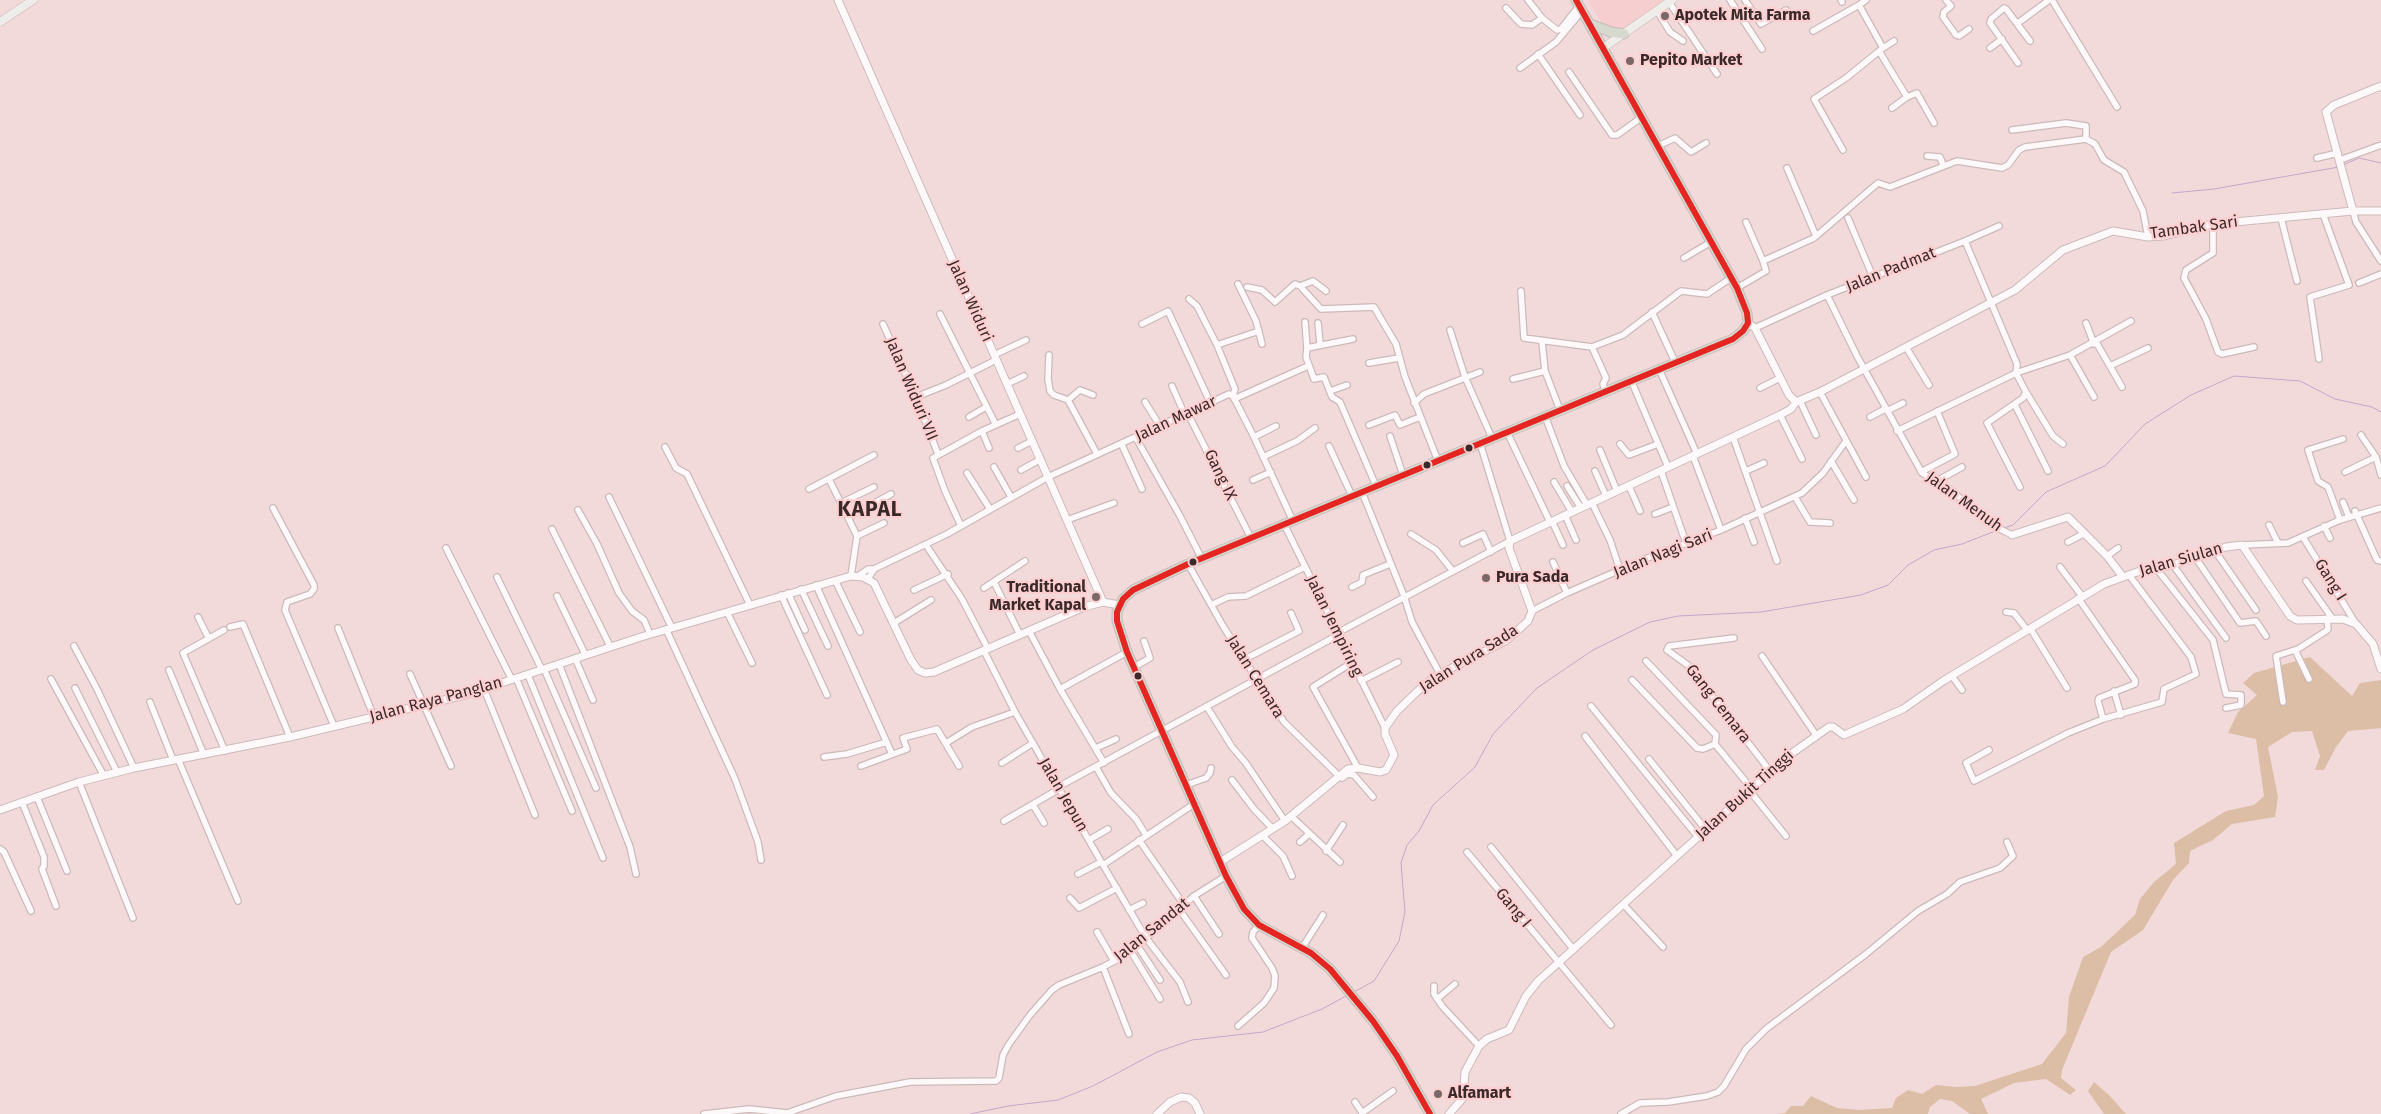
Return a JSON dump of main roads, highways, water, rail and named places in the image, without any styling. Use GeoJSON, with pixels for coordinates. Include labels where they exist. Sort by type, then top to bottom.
{"type":"FeatureCollection","features":[{"type":"Feature","properties":{"kind":"highway"},"geometry":{"type":"LineString","coordinates":[[1430,1114],[1397,1056],[1343,984],[1322,962],[1302,948],[1259,925],[1244,909],[1226,876],[1127,652],[1116,617],[1119,605],[1133,590],[1188,564],[1733,339],[1752,325],[1734,283],[1579,5]]}},
{"type":"Feature","properties":{"kind":"highway"},"geometry":{"type":"LineString","coordinates":[[1590,24],[1611,32],[1624,34]]}},
{"type":"Feature","properties":{"kind":"main road"},"geometry":{"type":"LineString","coordinates":[[0,22],[33,0]]}},
{"type":"Feature","properties":{"kind":"main road"},"geometry":{"type":"LineString","coordinates":[[1603,48],[1671,1]]}},
{"type":"Feature","properties":{"kind":"waterway"},"geometry":{"type":"LineString","coordinates":[[2343,165],[2359,158],[2381,163]]}},
{"type":"Feature","properties":{"kind":"waterway"},"geometry":{"type":"LineString","coordinates":[[2172,193],[2214,189],[2339,167]]}},
{"type":"Feature","properties":{"kind":"waterway"},"geometry":{"type":"LineString","coordinates":[[2004,528],[2013,525],[2046,492],[2105,466],[2145,424],[2191,395],[2234,376],[2300,381],[2335,399],[2372,407],[2381,412]]}},
{"type":"Feature","properties":{"kind":"waterway"},"geometry":{"type":"LineString","coordinates":[[1354,992],[1374,981],[1399,941],[1405,912],[1401,863],[1407,845],[1419,831],[1433,805],[1475,767],[1493,734],[1537,688],[1593,650],[1650,622],[1678,616],[1761,612],[1861,595],[1888,585],[1908,565],[1934,550],[1962,544],[1998,530]]}},
{"type":"Feature","properties":{"kind":"waterway"},"geometry":{"type":"LineString","coordinates":[[970,1114],[1008,1106],[1058,1100],[1093,1086],[1157,1052],[1192,1040],[1263,1032],[1322,1009],[1346,996]]}},
{"type":"Feature","properties":{"kind":"place","name":"Apotek Mita Farma"},"geometry":{"type":"Point","coordinates":[1665,16]}},
{"type":"Feature","properties":{"kind":"place","name":"Pepito Market"},"geometry":{"type":"Point","coordinates":[1630,61]}},
{"type":"Feature","properties":{"kind":"place","name":"Pura Sada"},"geometry":{"type":"Point","coordinates":[1486,578]}},
{"type":"Feature","properties":{"kind":"place","name":"Traditional Market Kapal"},"geometry":{"type":"Point","coordinates":[1096,597]}},
{"type":"Feature","properties":{"kind":"place","name":"Alfamart"},"geometry":{"type":"Point","coordinates":[1438,1094]}},
{"type":"Feature","properties":{"kind":"district","name":"KAPAL"},"geometry":{"type":"Point","coordinates":[870,510]}}]}
